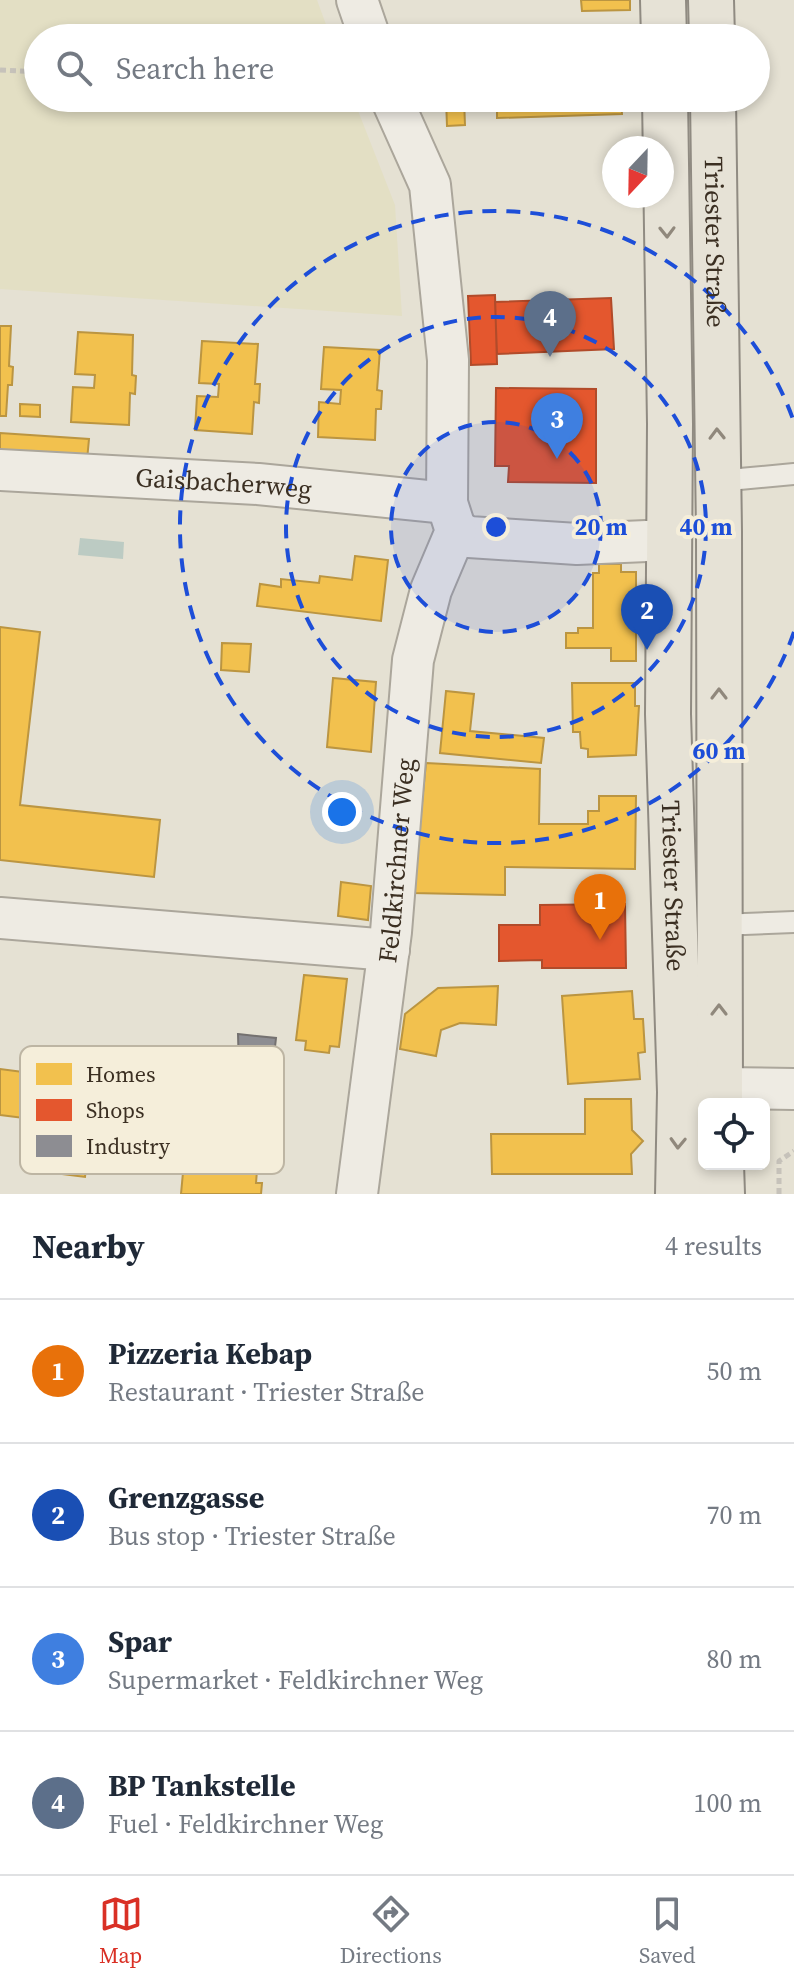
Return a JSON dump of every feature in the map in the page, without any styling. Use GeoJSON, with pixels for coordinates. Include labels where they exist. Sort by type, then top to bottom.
{"type":"FeatureCollection","features":[{"type":"Feature","properties":{"kind":"main road"},"geometry":{"type":"LineString","coordinates":[[663,0],[664,24]]}},
{"type":"Feature","properties":{"kind":"main road"},"geometry":{"type":"LineString","coordinates":[[711,0],[712,24]]}},
{"type":"Feature","properties":{"kind":"main road","name":"Triester Straße"},"geometry":{"type":"LineString","coordinates":[[665,112],[670,540],[668,714],[707,1095]]}},
{"type":"Feature","properties":{"kind":"main road","name":"Triester Straße"},"geometry":{"type":"LineString","coordinates":[[678,1194],[707,1095],[719,925],[713,112]]}},
{"type":"Feature","properties":{"kind":"main road"},"geometry":{"type":"LineString","coordinates":[[721,1170],[722,1194]]}},
{"type":"Feature","properties":{"kind":"street"},"geometry":{"type":"LineString","coordinates":[[357,0],[365,24]]}},
{"type":"Feature","properties":{"kind":"street","name":"Feldkirchner Weg"},"geometry":{"type":"LineString","coordinates":[[357,1194],[389,950],[413,660],[452,517],[448,360],[430,185],[397,112]]}},
{"type":"Feature","properties":{"kind":"street","name":"Gaisbacherweg"},"geometry":{"type":"LineString","coordinates":[[0,470],[258,484],[452,517]]}},
{"type":"Feature","properties":{"kind":"street"},"geometry":{"type":"LineString","coordinates":[[452,517],[469,537],[577,544],[670,540]]}},
{"type":"Feature","properties":{"kind":"street"},"geometry":{"type":"LineString","coordinates":[[0,918],[389,950]]}},
{"type":"Feature","properties":{"kind":"street"},"geometry":{"type":"LineString","coordinates":[[707,1095],[794,1089]]}},
{"type":"Feature","properties":{"kind":"lane"},"geometry":{"type":"LineString","coordinates":[[718,481],[794,474]]}},
{"type":"Feature","properties":{"kind":"lane"},"geometry":{"type":"LineString","coordinates":[[719,925],[794,922]]}},
{"type":"Feature","properties":{"kind":"path"},"geometry":{"type":"LineString","coordinates":[[0,70],[24,71]]}},
{"type":"Feature","properties":{"kind":"path"},"geometry":{"type":"LineString","coordinates":[[779,1194],[779,1161],[794,1151]]}},
{"type":"Feature","properties":{"kind":"shaded area"},"geometry":{"type":"Polygon","coordinates":[[[0,0],[317,0],[326,24],[24,24],[24,112],[358,112],[395,205],[402,316],[0,289],[0,0]]]}},
{"type":"Feature","properties":{"kind":"shaded area"},"geometry":{"type":"Polygon","coordinates":[[[80,538],[124,542],[123,559],[78,555],[80,538]]]}},
{"type":"Feature","properties":{"kind":"building: Homes"},"geometry":{"type":"Polygon","coordinates":[[[581,0],[630,0],[630,10],[582,11],[581,0]]]}},
{"type":"Feature","properties":{"kind":"building: Homes"},"geometry":{"type":"Polygon","coordinates":[[[446,112],[464,112],[465,125],[447,126],[446,112]]]}},
{"type":"Feature","properties":{"kind":"building: Homes"},"geometry":{"type":"Polygon","coordinates":[[[497,112],[622,114],[497,118],[497,112]]]}},
{"type":"Feature","properties":{"kind":"building: Homes"},"geometry":{"type":"Polygon","coordinates":[[[0,326],[11,326],[9,366],[13,367],[12,385],[8,385],[6,416],[0,416],[0,326]]]}},
{"type":"Feature","properties":{"kind":"building: Homes"},"geometry":{"type":"Polygon","coordinates":[[[78,332],[133,335],[132,375],[136,376],[135,394],[130,393],[129,425],[71,422],[73,387],[94,388],[95,375],[75,374],[78,332]]]}},
{"type":"Feature","properties":{"kind":"building: Homes"},"geometry":{"type":"Polygon","coordinates":[[[202,341],[258,344],[255,384],[260,384],[259,403],[254,402],[252,434],[195,430],[197,396],[218,397],[219,384],[199,383],[202,341]]]}},
{"type":"Feature","properties":{"kind":"building: Homes"},"geometry":{"type":"Polygon","coordinates":[[[324,347],[380,350],[377,390],[382,391],[381,409],[376,409],[375,440],[318,437],[319,402],[340,404],[341,390],[321,389],[324,347]]]}},
{"type":"Feature","properties":{"kind":"building: Homes"},"geometry":{"type":"Polygon","coordinates":[[[20,404],[40,405],[40,417],[20,416],[20,404]]]}},
{"type":"Feature","properties":{"kind":"building: Homes"},"geometry":{"type":"Polygon","coordinates":[[[0,433],[89,439],[87,460],[0,454],[0,433]]]}},
{"type":"Feature","properties":{"kind":"building: Homes"},"geometry":{"type":"Polygon","coordinates":[[[355,556],[388,560],[381,621],[257,606],[260,584],[281,587],[281,579],[319,583],[320,576],[352,580],[355,556]]]}},
{"type":"Feature","properties":{"kind":"building: Homes"},"geometry":{"type":"Polygon","coordinates":[[[599,564],[621,564],[621,572],[636,572],[636,661],[611,661],[611,648],[566,648],[566,633],[578,633],[578,628],[593,628],[593,573],[599,573],[599,564]]]}},
{"type":"Feature","properties":{"kind":"building: Homes"},"geometry":{"type":"Polygon","coordinates":[[[0,627],[40,632],[20,805],[160,820],[154,877],[0,860],[0,627]]]}},
{"type":"Feature","properties":{"kind":"building: Homes"},"geometry":{"type":"Polygon","coordinates":[[[222,643],[251,644],[249,672],[221,670],[222,643]]]}},
{"type":"Feature","properties":{"kind":"building: Homes"},"geometry":{"type":"Polygon","coordinates":[[[333,678],[376,682],[371,752],[327,747],[333,678]]]}},
{"type":"Feature","properties":{"kind":"building: Homes"},"geometry":{"type":"Polygon","coordinates":[[[572,683],[635,683],[635,706],[639,706],[636,755],[588,757],[588,749],[581,748],[580,732],[573,732],[572,683]]]}},
{"type":"Feature","properties":{"kind":"building: Homes"},"geometry":{"type":"Polygon","coordinates":[[[446,691],[474,694],[470,731],[544,738],[541,763],[440,753],[446,691]]]}},
{"type":"Feature","properties":{"kind":"building: Homes"},"geometry":{"type":"Polygon","coordinates":[[[426,763],[540,769],[539,824],[588,824],[588,811],[599,811],[599,796],[636,796],[635,869],[505,867],[505,895],[413,893],[426,763]]]}},
{"type":"Feature","properties":{"kind":"building: Homes"},"geometry":{"type":"Polygon","coordinates":[[[341,882],[371,886],[368,920],[338,916],[341,882]]]}},
{"type":"Feature","properties":{"kind":"building: Homes"},"geometry":{"type":"Polygon","coordinates":[[[304,975],[347,979],[339,1047],[330,1046],[329,1053],[305,1050],[306,1041],[296,1040],[304,975]]]}},
{"type":"Feature","properties":{"kind":"building: Homes"},"geometry":{"type":"Polygon","coordinates":[[[498,986],[496,1025],[460,1023],[441,1030],[436,1056],[400,1049],[405,1014],[438,988],[498,986]]]}},
{"type":"Feature","properties":{"kind":"building: Homes"},"geometry":{"type":"Polygon","coordinates":[[[632,991],[634,1019],[643,1019],[645,1052],[638,1053],[640,1079],[568,1084],[562,996],[632,991]]]}},
{"type":"Feature","properties":{"kind":"building: Homes"},"geometry":{"type":"Polygon","coordinates":[[[0,1069],[20,1072],[20,1118],[0,1115],[0,1069]]]}},
{"type":"Feature","properties":{"kind":"building: Homes"},"geometry":{"type":"Polygon","coordinates":[[[585,1099],[631,1099],[632,1130],[643,1141],[631,1154],[632,1174],[492,1174],[491,1134],[585,1134],[585,1099]]]}},
{"type":"Feature","properties":{"kind":"building: Homes"},"geometry":{"type":"Polygon","coordinates":[[[183,1174],[257,1174],[256,1183],[262,1183],[261,1194],[181,1194],[183,1174]]]}},
{"type":"Feature","properties":{"kind":"building: Shops"},"geometry":{"type":"Polygon","coordinates":[[[495,295],[497,364],[471,365],[468,296],[495,295]]]}},
{"type":"Feature","properties":{"kind":"building: Shops"},"geometry":{"type":"Polygon","coordinates":[[[611,298],[614,349],[497,354],[495,302],[611,298]]]}},
{"type":"Feature","properties":{"kind":"building: Shops"},"geometry":{"type":"Polygon","coordinates":[[[496,388],[596,389],[596,483],[508,482],[509,466],[495,466],[496,388]]]}},
{"type":"Feature","properties":{"kind":"building: Shops"},"geometry":{"type":"Polygon","coordinates":[[[625,904],[626,968],[542,968],[542,960],[499,961],[499,925],[540,925],[540,905],[625,904]]]}},
{"type":"Feature","properties":{"kind":"building: Industry"},"geometry":{"type":"Polygon","coordinates":[[[238,1034],[276,1038],[275,1046],[238,1046],[238,1034]]]}},
{"type":"Feature","properties":{"kind":"place","name":"BP Tankstelle"},"geometry":{"type":"Point","coordinates":[550,357]}},
{"type":"Feature","properties":{"kind":"place","name":"Spar"},"geometry":{"type":"Point","coordinates":[557,459]}},
{"type":"Feature","properties":{"kind":"place","name":"Grenzgasse"},"geometry":{"type":"Point","coordinates":[647,650]}},
{"type":"Feature","properties":{"kind":"place","name":"Pizzeria Kebap"},"geometry":{"type":"Point","coordinates":[600,940]}}]}
